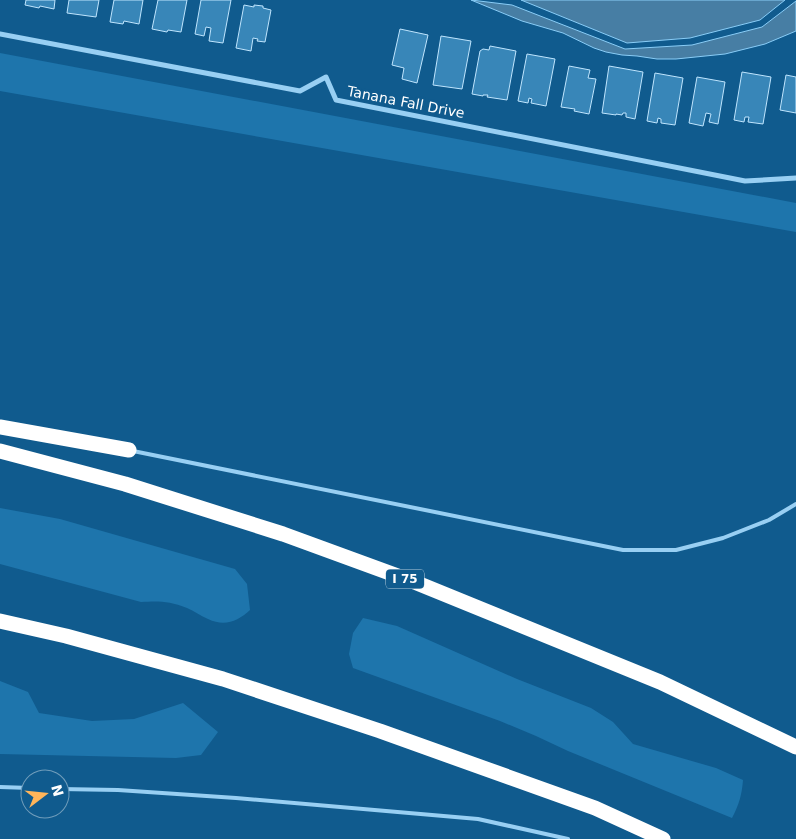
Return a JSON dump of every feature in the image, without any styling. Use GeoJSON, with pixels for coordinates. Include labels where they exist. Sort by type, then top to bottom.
{"type":"FeatureCollection","features":[{"type":"Feature","properties":{"kind":"highway"},"geometry":{"type":"LineString","coordinates":[[0,427],[129,450]]}},
{"type":"Feature","properties":{"kind":"highway","name":"I 75"},"geometry":{"type":"LineString","coordinates":[[0,451],[134,487],[283,534],[408,580],[660,682],[796,746]]}},
{"type":"Feature","properties":{"kind":"highway"},"geometry":{"type":"LineString","coordinates":[[0,621],[66,636],[232,682],[380,731],[596,808],[663,839]]}},
{"type":"Feature","properties":{"kind":"street","name":"Tanana Fall Drive"},"geometry":{"type":"LineString","coordinates":[[0,34],[300,91],[326,77],[336,100],[745,181],[796,178]]}},
{"type":"Feature","properties":{"kind":"lane"},"geometry":{"type":"LineString","coordinates":[[129,450],[623,550],[676,550],[723,538],[769,520],[796,504]]}},
{"type":"Feature","properties":{"kind":"lane"},"geometry":{"type":"LineString","coordinates":[[0,787],[20,788]]}},
{"type":"Feature","properties":{"kind":"lane"},"geometry":{"type":"LineString","coordinates":[[70,789],[118,790],[236,798],[478,820],[568,839]]}},
{"type":"Feature","properties":{"kind":"shaded area"},"geometry":{"type":"Polygon","coordinates":[[[471,0],[512,5],[625,49],[692,45],[762,27],[796,1],[796,31],[765,44],[725,54],[657,59],[606,52],[563,33],[522,21],[471,0]]]}},
{"type":"Feature","properties":{"kind":"shaded area"},"geometry":{"type":"Polygon","coordinates":[[[521,0],[785,0],[760,20],[690,38],[627,43],[521,0]]]}},
{"type":"Feature","properties":{"kind":"shaded area"},"geometry":{"type":"Polygon","coordinates":[[[0,53],[796,203],[796,232],[0,91],[0,53]]]}},
{"type":"Feature","properties":{"kind":"shaded area"},"geometry":{"type":"Polygon","coordinates":[[[0,508],[60,519],[235,569],[247,584],[250,610],[236,620],[220,623],[175,604],[141,602],[0,564],[0,508]]]}},
{"type":"Feature","properties":{"kind":"shaded area"},"geometry":{"type":"Polygon","coordinates":[[[363,618],[397,626],[517,679],[591,708],[613,722],[633,744],[716,768],[743,780],[737,809],[732,818],[500,721],[353,668],[349,654],[353,633],[363,618]]]}},
{"type":"Feature","properties":{"kind":"shaded area"},"geometry":{"type":"Polygon","coordinates":[[[0,681],[28,692],[39,713],[92,721],[134,719],[183,703],[218,732],[201,755],[176,758],[0,754],[0,681]]]}},
{"type":"Feature","properties":{"kind":"building"},"geometry":{"type":"Polygon","coordinates":[[[26,0],[55,0],[54,9],[25,5],[26,0]]]}},
{"type":"Feature","properties":{"kind":"building"},"geometry":{"type":"Polygon","coordinates":[[[69,0],[99,0],[96,17],[67,13],[69,0]]]}},
{"type":"Feature","properties":{"kind":"building"},"geometry":{"type":"Polygon","coordinates":[[[114,0],[143,0],[139,24],[124,21],[123,24],[110,22],[114,0]]]}},
{"type":"Feature","properties":{"kind":"building"},"geometry":{"type":"Polygon","coordinates":[[[158,0],[187,0],[181,32],[152,29],[158,0]]]}},
{"type":"Feature","properties":{"kind":"building"},"geometry":{"type":"Polygon","coordinates":[[[201,0],[231,0],[223,43],[209,41],[211,28],[206,27],[204,36],[195,34],[201,0]]]}},
{"type":"Feature","properties":{"kind":"building"},"geometry":{"type":"Polygon","coordinates":[[[244,5],[263,6],[263,8],[271,10],[265,42],[257,41],[258,39],[253,38],[251,51],[236,48],[244,5]]]}},
{"type":"Feature","properties":{"kind":"building"},"geometry":{"type":"Polygon","coordinates":[[[400,29],[428,35],[417,83],[402,79],[404,68],[392,65],[400,29]]]}},
{"type":"Feature","properties":{"kind":"building"},"geometry":{"type":"Polygon","coordinates":[[[441,36],[471,41],[462,89],[433,85],[441,36]]]}},
{"type":"Feature","properties":{"kind":"building"},"geometry":{"type":"Polygon","coordinates":[[[490,46],[516,51],[507,100],[487,97],[488,95],[472,94],[480,51],[483,49],[489,50],[490,46]]]}},
{"type":"Feature","properties":{"kind":"building"},"geometry":{"type":"Polygon","coordinates":[[[527,54],[555,59],[546,106],[531,103],[532,99],[529,98],[528,103],[518,101],[527,54]]]}},
{"type":"Feature","properties":{"kind":"building"},"geometry":{"type":"Polygon","coordinates":[[[569,66],[590,70],[588,78],[596,79],[589,114],[561,107],[569,66]]]}},
{"type":"Feature","properties":{"kind":"building"},"geometry":{"type":"Polygon","coordinates":[[[609,66],[643,72],[635,119],[626,117],[626,113],[616,115],[602,113],[609,66]]]}},
{"type":"Feature","properties":{"kind":"building"},"geometry":{"type":"Polygon","coordinates":[[[742,72],[771,77],[763,124],[748,122],[749,117],[745,117],[744,122],[734,120],[742,72]]]}},
{"type":"Feature","properties":{"kind":"building"},"geometry":{"type":"Polygon","coordinates":[[[655,73],[683,78],[675,125],[661,123],[661,119],[658,118],[657,123],[647,121],[655,73]]]}},
{"type":"Feature","properties":{"kind":"building"},"geometry":{"type":"Polygon","coordinates":[[[786,75],[796,77],[796,113],[780,110],[786,75]]]}},
{"type":"Feature","properties":{"kind":"building"},"geometry":{"type":"Polygon","coordinates":[[[697,77],[725,82],[718,124],[709,122],[711,114],[706,113],[703,126],[689,123],[697,77]]]}}]}
